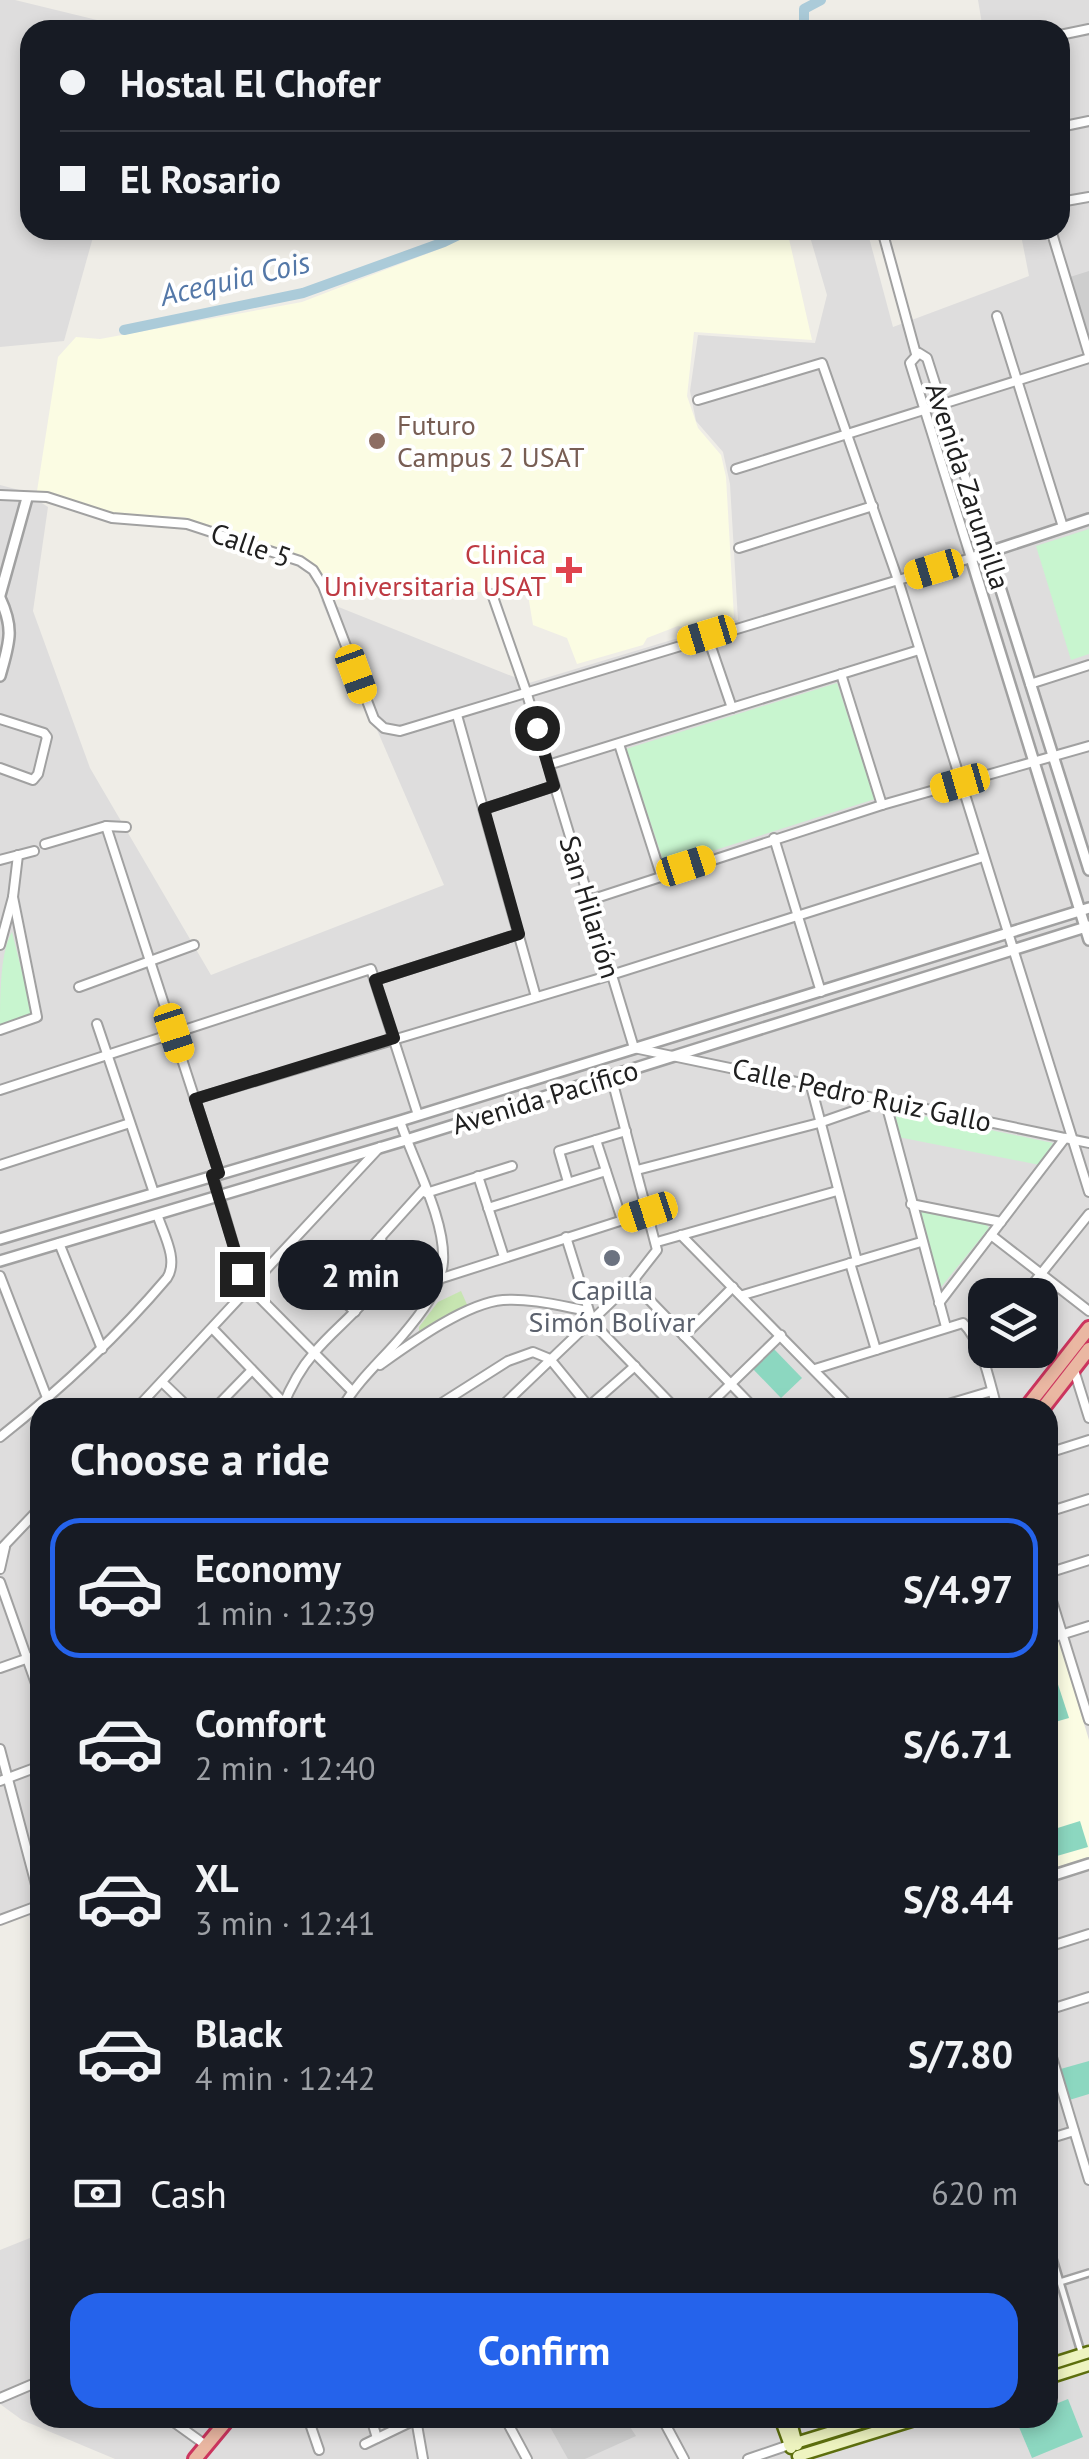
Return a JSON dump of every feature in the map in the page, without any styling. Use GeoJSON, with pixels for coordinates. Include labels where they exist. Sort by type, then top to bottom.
{"type":"FeatureCollection","features":[{"type":"Feature","properties":{"kind":"highway"},"geometry":{"type":"LineString","coordinates":[[1034,1398],[1089,1328]]}},
{"type":"Feature","properties":{"kind":"highway"},"geometry":{"type":"LineString","coordinates":[[1050,1398],[1089,1349]]}},
{"type":"Feature","properties":{"kind":"highway"},"geometry":{"type":"LineString","coordinates":[[195,2459],[222,2428]]}},
{"type":"Feature","properties":{"kind":"main road"},"geometry":{"type":"LineString","coordinates":[[1058,2362],[1085,2353]]}},
{"type":"Feature","properties":{"kind":"main road"},"geometry":{"type":"LineString","coordinates":[[1058,2375],[1089,2365]]}},
{"type":"Feature","properties":{"kind":"main road"},"geometry":{"type":"LineString","coordinates":[[785,2428],[798,2458],[890,2428]]}},
{"type":"Feature","properties":{"kind":"main road"},"geometry":{"type":"LineString","coordinates":[[791,2428],[793,2443]]}},
{"type":"Feature","properties":{"kind":"main road"},"geometry":{"type":"LineString","coordinates":[[793,2443],[834,2428]]}},
{"type":"Feature","properties":{"kind":"street"},"geometry":{"type":"LineString","coordinates":[[885,240],[916,354]]}},
{"type":"Feature","properties":{"kind":"street"},"geometry":{"type":"LineString","coordinates":[[736,468],[1089,357],[1054,240]]}},
{"type":"Feature","properties":{"kind":"street"},"geometry":{"type":"LineString","coordinates":[[997,316],[1064,527]]}},
{"type":"Feature","properties":{"kind":"street","name":"Avenida Zarumilla"},"geometry":{"type":"LineString","coordinates":[[1089,870],[927,358],[916,354],[910,363],[922,409],[1084,910],[1089,940]]}},
{"type":"Feature","properties":{"kind":"street"},"geometry":{"type":"LineString","coordinates":[[698,400],[822,363],[898,580],[1068,1139],[1089,1192]]}},
{"type":"Feature","properties":{"kind":"street","name":"Calle 5"},"geometry":{"type":"LineString","coordinates":[[0,495],[47,497],[112,518],[187,524],[300,561],[313,570],[323,586],[374,720],[384,728],[400,730],[971,558]]}},
{"type":"Feature","properties":{"kind":"street"},"geometry":{"type":"LineString","coordinates":[[0,676],[10,622],[0,596],[28,498]]}},
{"type":"Feature","properties":{"kind":"street"},"geometry":{"type":"LineString","coordinates":[[739,548],[873,506]]}},
{"type":"Feature","properties":{"kind":"street"},"geometry":{"type":"LineString","coordinates":[[971,558],[1089,519]]}},
{"type":"Feature","properties":{"kind":"street","name":"San Hilarión"},"geometry":{"type":"LineString","coordinates":[[492,594],[526,691],[634,1048]]}},
{"type":"Feature","properties":{"kind":"street"},"geometry":{"type":"LineString","coordinates":[[707,635],[732,708]]}},
{"type":"Feature","properties":{"kind":"street"},"geometry":{"type":"LineString","coordinates":[[548,766],[919,650]]}},
{"type":"Feature","properties":{"kind":"street"},"geometry":{"type":"LineString","coordinates":[[1030,684],[1089,665]]}},
{"type":"Feature","properties":{"kind":"street"},"geometry":{"type":"LineString","coordinates":[[841,674],[882,805]]}},
{"type":"Feature","properties":{"kind":"street"},"geometry":{"type":"LineString","coordinates":[[457,714],[536,997]]}},
{"type":"Feature","properties":{"kind":"street"},"geometry":{"type":"LineString","coordinates":[[0,719],[48,737],[33,780],[0,768]]}},
{"type":"Feature","properties":{"kind":"street"},"geometry":{"type":"LineString","coordinates":[[618,744],[661,875]]}},
{"type":"Feature","properties":{"kind":"street"},"geometry":{"type":"LineString","coordinates":[[588,901],[774,838],[1089,746]]}},
{"type":"Feature","properties":{"kind":"street"},"geometry":{"type":"LineString","coordinates":[[484,809],[554,786]]}},
{"type":"Feature","properties":{"kind":"street"},"geometry":{"type":"LineString","coordinates":[[106,826],[195,1099],[242,1274],[250,1289],[352,1391]]}},
{"type":"Feature","properties":{"kind":"street"},"geometry":{"type":"LineString","coordinates":[[45,844],[106,826],[126,827]]}},
{"type":"Feature","properties":{"kind":"street"},"geometry":{"type":"LineString","coordinates":[[774,838],[821,992]]}},
{"type":"Feature","properties":{"kind":"street"},"geometry":{"type":"LineString","coordinates":[[0,860],[34,850]]}},
{"type":"Feature","properties":{"kind":"street"},"geometry":{"type":"LineString","coordinates":[[0,945],[14,897],[18,855]]}},
{"type":"Feature","properties":{"kind":"street"},"geometry":{"type":"LineString","coordinates":[[195,1099],[611,975],[983,857]]}},
{"type":"Feature","properties":{"kind":"street"},"geometry":{"type":"LineString","coordinates":[[0,1030],[37,1017],[14,897]]}},
{"type":"Feature","properties":{"kind":"street","name":"Avenida Pacífico"},"geometry":{"type":"LineString","coordinates":[[0,1239],[400,1121],[1084,910]]}},
{"type":"Feature","properties":{"kind":"street","name":"Avenida Pacífico"},"geometry":{"type":"LineString","coordinates":[[0,1261],[380,1148],[1087,927]]}},
{"type":"Feature","properties":{"kind":"street"},"geometry":{"type":"LineString","coordinates":[[375,980],[519,934]]}},
{"type":"Feature","properties":{"kind":"street"},"geometry":{"type":"LineString","coordinates":[[79,986],[194,945]]}},
{"type":"Feature","properties":{"kind":"street"},"geometry":{"type":"LineString","coordinates":[[0,1090],[372,968],[418,1115]]}},
{"type":"Feature","properties":{"kind":"street"},"geometry":{"type":"LineString","coordinates":[[97,1024],[154,1193]]}},
{"type":"Feature","properties":{"kind":"street","name":"Calle Pedro Ruiz Gallo"},"geometry":{"type":"LineString","coordinates":[[634,1048],[810,1082],[1089,1144]]}},
{"type":"Feature","properties":{"kind":"street"},"geometry":{"type":"LineString","coordinates":[[510,1398],[656,1255],[658,1242],[611,1076]]}},
{"type":"Feature","properties":{"kind":"street"},"geometry":{"type":"LineString","coordinates":[[810,1082],[876,1350]]}},
{"type":"Feature","properties":{"kind":"street"},"geometry":{"type":"LineString","coordinates":[[637,1170],[819,1123],[885,1100],[946,1327]]}},
{"type":"Feature","properties":{"kind":"street"},"geometry":{"type":"LineString","coordinates":[[348,1398],[418,1317],[443,1262],[425,1190],[400,1121]]}},
{"type":"Feature","properties":{"kind":"street"},"geometry":{"type":"LineString","coordinates":[[0,1165],[130,1122]]}},
{"type":"Feature","properties":{"kind":"street"},"geometry":{"type":"LineString","coordinates":[[568,1182],[558,1151],[626,1131]]}},
{"type":"Feature","properties":{"kind":"street"},"geometry":{"type":"LineString","coordinates":[[939,1302],[1068,1139]]}},
{"type":"Feature","properties":{"kind":"street"},"geometry":{"type":"LineString","coordinates":[[596,1140],[622,1220]]}},
{"type":"Feature","properties":{"kind":"street"},"geometry":{"type":"LineString","coordinates":[[147,1398],[380,1148]]}},
{"type":"Feature","properties":{"kind":"street"},"geometry":{"type":"LineString","coordinates":[[333,1290],[425,1190],[512,1166]]}},
{"type":"Feature","properties":{"kind":"street"},"geometry":{"type":"LineString","coordinates":[[488,1208],[606,1171]]}},
{"type":"Feature","properties":{"kind":"street"},"geometry":{"type":"LineString","coordinates":[[478,1176],[504,1258]]}},
{"type":"Feature","properties":{"kind":"street"},"geometry":{"type":"LineString","coordinates":[[658,1242],[837,1192]]}},
{"type":"Feature","properties":{"kind":"street"},"geometry":{"type":"LineString","coordinates":[[911,1204],[1001,1222]]}},
{"type":"Feature","properties":{"kind":"street"},"geometry":{"type":"LineString","coordinates":[[439,1278],[648,1212]]}},
{"type":"Feature","properties":{"kind":"street"},"geometry":{"type":"LineString","coordinates":[[55,1398],[136,1314],[172,1270],[157,1214]]}},
{"type":"Feature","properties":{"kind":"street"},"geometry":{"type":"LineString","coordinates":[[1039,1278],[1089,1214]]}},
{"type":"Feature","properties":{"kind":"street"},"geometry":{"type":"LineString","coordinates":[[681,1235],[842,1398]]}},
{"type":"Feature","properties":{"kind":"street"},"geometry":{"type":"LineString","coordinates":[[991,1235],[1089,1311]]}},
{"type":"Feature","properties":{"kind":"street"},"geometry":{"type":"LineString","coordinates":[[287,1398],[314,1353],[354,1312],[381,1274],[381,1237]]}},
{"type":"Feature","properties":{"kind":"street"},"geometry":{"type":"LineString","coordinates":[[566,1237],[591,1316],[665,1398]]}},
{"type":"Feature","properties":{"kind":"street"},"geometry":{"type":"LineString","coordinates":[[743,1295],[922,1242]]}},
{"type":"Feature","properties":{"kind":"street"},"geometry":{"type":"LineString","coordinates":[[59,1244],[102,1348]]}},
{"type":"Feature","properties":{"kind":"street"},"geometry":{"type":"LineString","coordinates":[[290,1246],[354,1312]]}},
{"type":"Feature","properties":{"kind":"street"},"geometry":{"type":"LineString","coordinates":[[0,1276],[48,1398]]}},
{"type":"Feature","properties":{"kind":"street"},"geometry":{"type":"LineString","coordinates":[[632,1282],[745,1398]]}},
{"type":"Feature","properties":{"kind":"street"},"geometry":{"type":"LineString","coordinates":[[684,1336],[733,1287]]}},
{"type":"Feature","properties":{"kind":"street"},"geometry":{"type":"LineString","coordinates":[[367,1374],[434,1331],[494,1301],[537,1302],[591,1316]]}},
{"type":"Feature","properties":{"kind":"street"},"geometry":{"type":"LineString","coordinates":[[815,1369],[946,1327],[962,1324],[968,1329]]}},
{"type":"Feature","properties":{"kind":"street"},"geometry":{"type":"LineString","coordinates":[[213,1329],[277,1398]]}},
{"type":"Feature","properties":{"kind":"street"},"geometry":{"type":"LineString","coordinates":[[716,1398],[781,1335]]}},
{"type":"Feature","properties":{"kind":"street"},"geometry":{"type":"LineString","coordinates":[[450,1398],[521,1355],[533,1352],[550,1359],[582,1398]]}},
{"type":"Feature","properties":{"kind":"street"},"geometry":{"type":"LineString","coordinates":[[599,1398],[635,1366]]}},
{"type":"Feature","properties":{"kind":"street"},"geometry":{"type":"LineString","coordinates":[[987,1368],[994,1398]]}},
{"type":"Feature","properties":{"kind":"street"},"geometry":{"type":"LineString","coordinates":[[1074,1369],[1089,1418]]}},
{"type":"Feature","properties":{"kind":"street"},"geometry":{"type":"LineString","coordinates":[[225,1398],[252,1370]]}},
{"type":"Feature","properties":{"kind":"street"},"geometry":{"type":"LineString","coordinates":[[162,1382],[179,1398]]}},
{"type":"Feature","properties":{"kind":"street"},"geometry":{"type":"LineString","coordinates":[[969,1398],[992,1391]]}},
{"type":"Feature","properties":{"kind":"street"},"geometry":{"type":"LineString","coordinates":[[0,1437],[30,1417]]}},
{"type":"Feature","properties":{"kind":"street"},"geometry":{"type":"LineString","coordinates":[[1058,1450],[1089,1440]]}},
{"type":"Feature","properties":{"kind":"street"},"geometry":{"type":"LineString","coordinates":[[1058,1509],[1089,1498]]}},
{"type":"Feature","properties":{"kind":"street"},"geometry":{"type":"LineString","coordinates":[[0,1569],[3,1546],[30,1518]]}},
{"type":"Feature","properties":{"kind":"street"},"geometry":{"type":"LineString","coordinates":[[1058,1571],[1089,1560]]}},
{"type":"Feature","properties":{"kind":"street"},"geometry":{"type":"LineString","coordinates":[[0,1582],[30,1667]]}},
{"type":"Feature","properties":{"kind":"street"},"geometry":{"type":"LineString","coordinates":[[1058,1621],[1085,1692],[1089,1720]]}},
{"type":"Feature","properties":{"kind":"street"},"geometry":{"type":"LineString","coordinates":[[1058,1635],[1089,1626]]}},
{"type":"Feature","properties":{"kind":"street"},"geometry":{"type":"LineString","coordinates":[[0,1668],[30,1657]]}},
{"type":"Feature","properties":{"kind":"street"},"geometry":{"type":"LineString","coordinates":[[0,1749],[4,1779],[30,1872]]}},
{"type":"Feature","properties":{"kind":"street"},"geometry":{"type":"LineString","coordinates":[[4,1779],[30,1770]]}},
{"type":"Feature","properties":{"kind":"street"},"geometry":{"type":"LineString","coordinates":[[1058,1874],[1089,1864]]}},
{"type":"Feature","properties":{"kind":"street"},"geometry":{"type":"LineString","coordinates":[[0,1920],[30,1908]]}},
{"type":"Feature","properties":{"kind":"street"},"geometry":{"type":"LineString","coordinates":[[1058,1944],[1089,1934]]}},
{"type":"Feature","properties":{"kind":"street"},"geometry":{"type":"LineString","coordinates":[[1058,2007],[1089,1997]]}},
{"type":"Feature","properties":{"kind":"street"},"geometry":{"type":"LineString","coordinates":[[1058,2089],[1089,2180]]}},
{"type":"Feature","properties":{"kind":"street"},"geometry":{"type":"LineString","coordinates":[[1058,2136],[1074,2131]]}},
{"type":"Feature","properties":{"kind":"street"},"geometry":{"type":"LineString","coordinates":[[1060,2282],[1089,2273]]}},
{"type":"Feature","properties":{"kind":"street"},"geometry":{"type":"LineString","coordinates":[[1058,2275],[1085,2353]]}},
{"type":"Feature","properties":{"kind":"street"},"geometry":{"type":"LineString","coordinates":[[0,2398],[30,2385]]}},
{"type":"Feature","properties":{"kind":"street"},"geometry":{"type":"LineString","coordinates":[[182,2428],[208,2446]]}},
{"type":"Feature","properties":{"kind":"street"},"geometry":{"type":"LineString","coordinates":[[311,2428],[319,2450]]}},
{"type":"Feature","properties":{"kind":"street"},"geometry":{"type":"LineString","coordinates":[[374,2428],[377,2438]]}},
{"type":"Feature","properties":{"kind":"street"},"geometry":{"type":"LineString","coordinates":[[365,2444],[398,2428]]}},
{"type":"Feature","properties":{"kind":"street"},"geometry":{"type":"LineString","coordinates":[[419,2428],[423,2459]]}},
{"type":"Feature","properties":{"kind":"street"},"geometry":{"type":"LineString","coordinates":[[510,2428],[524,2458]]}},
{"type":"Feature","properties":{"kind":"street"},"geometry":{"type":"LineString","coordinates":[[667,2428],[684,2459]]}},
{"type":"Feature","properties":{"kind":"street"},"geometry":{"type":"LineString","coordinates":[[748,2459],[793,2443]]}},
{"type":"Feature","properties":{"kind":"shaded area"},"geometry":{"type":"Polygon","coordinates":[[[0,0],[15,0],[97,20],[20,20],[20,240],[92,240],[64,341],[0,347],[0,0]]]}},
{"type":"Feature","properties":{"kind":"shaded area"},"geometry":{"type":"Polygon","coordinates":[[[978,0],[1089,0],[1089,2459],[115,2459],[41,2428],[1058,2428],[1058,1398],[30,1398],[30,1919],[26,1906],[0,1916],[0,485],[23,491],[48,507],[33,611],[90,768],[211,975],[444,885],[321,600],[529,683],[738,620],[730,484],[723,452],[696,421],[690,391],[698,335],[815,343],[827,295],[811,240],[870,240],[893,327],[1029,276],[1022,240],[1070,240],[1070,20],[981,20],[978,0]]]}},
{"type":"Feature","properties":{"kind":"shaded area","name":"Futuro Campus 2 USAT"},"geometry":{"type":"Polygon","coordinates":[[[458,240],[789,240],[812,340],[694,332],[687,396],[698,428],[721,455],[726,477],[734,618],[695,630],[678,626],[647,638],[643,645],[577,664],[567,638],[533,625],[527,589],[335,600],[318,569],[304,558],[184,517],[115,514],[37,491],[58,357],[76,337],[100,339],[302,302],[458,240]]]}},
{"type":"Feature","properties":{"kind":"shaded area"},"geometry":{"type":"Polygon","coordinates":[[[1089,271],[1089,340],[1070,277],[1089,271]]]}},
{"type":"Feature","properties":{"kind":"shaded area"},"geometry":{"type":"Polygon","coordinates":[[[1058,1641],[1089,1740],[1089,1857],[1058,1867],[1058,1641]]]}},
{"type":"Feature","properties":{"kind":"shaded area"},"geometry":{"type":"Polygon","coordinates":[[[30,2238],[30,2423],[0,2404],[0,2250],[30,2238]]]}},
{"type":"Feature","properties":{"kind":"shaded area"},"geometry":{"type":"Polygon","coordinates":[[[551,2428],[631,2428],[636,2436],[585,2459],[568,2459],[551,2428]]]}},
{"type":"Feature","properties":{"kind":"green space"},"geometry":{"type":"Polygon","coordinates":[[[1089,529],[1089,654],[1071,660],[1036,546],[1089,529]]]}},
{"type":"Feature","properties":{"kind":"green space"},"geometry":{"type":"Polygon","coordinates":[[[837,683],[875,799],[665,866],[626,749],[837,683]]]}},
{"type":"Feature","properties":{"kind":"green space"},"geometry":{"type":"Polygon","coordinates":[[[12,932],[32,1012],[0,1025],[3,963],[12,932]]]}},
{"type":"Feature","properties":{"kind":"green space"},"geometry":{"type":"Polygon","coordinates":[[[895,1110],[1053,1143],[1040,1165],[898,1137],[895,1110]]]}},
{"type":"Feature","properties":{"kind":"green space"},"geometry":{"type":"Polygon","coordinates":[[[921,1211],[986,1224],[989,1228],[941,1287],[936,1284],[918,1216],[921,1211]]]}},
{"type":"Feature","properties":{"kind":"green space"},"geometry":{"type":"Polygon","coordinates":[[[376,1247],[375,1280],[353,1308],[336,1290],[376,1247]]]}},
{"type":"Feature","properties":{"kind":"green space"},"geometry":{"type":"Polygon","coordinates":[[[461,1291],[469,1309],[419,1333],[419,1327],[438,1302],[461,1291]]]}},
{"type":"Feature","properties":{"kind":"green space"},"geometry":{"type":"Polygon","coordinates":[[[773,1348],[802,1378],[781,1398],[752,1368],[773,1348]]]}},
{"type":"Feature","properties":{"kind":"green space"},"geometry":{"type":"Polygon","coordinates":[[[1058,1684],[1069,1718],[1058,1721],[1058,1684]]]}},
{"type":"Feature","properties":{"kind":"green space"},"geometry":{"type":"Polygon","coordinates":[[[1080,1821],[1088,1847],[1058,1856],[1058,1828],[1080,1821]]]}},
{"type":"Feature","properties":{"kind":"green space"},"geometry":{"type":"Polygon","coordinates":[[[1089,2061],[1089,2094],[1066,2101],[1058,2070],[1089,2061]]]}},
{"type":"Feature","properties":{"kind":"green space"},"geometry":{"type":"Polygon","coordinates":[[[1068,2399],[1083,2437],[1032,2458],[1019,2428],[1058,2428],[1058,2403],[1068,2399]]]}},
{"type":"Feature","properties":{"kind":"waterway","name":"Acequia Cois"},"geometry":{"type":"LineString","coordinates":[[804,20],[804,9],[821,0]]}},
{"type":"Feature","properties":{"kind":"waterway","name":"Acequia Cois"},"geometry":{"type":"LineString","coordinates":[[124,330],[303,293],[448,240]]}},
{"type":"Feature","properties":{"kind":"place","name":"Futuro Campus 2 USAT"},"geometry":{"type":"Point","coordinates":[377,441]}},
{"type":"Feature","properties":{"kind":"place","name":"Clinica Universitaria USAT"},"geometry":{"type":"Point","coordinates":[569,570]}},
{"type":"Feature","properties":{"kind":"place","name":"Capilla Simón Bolívar"},"geometry":{"type":"Point","coordinates":[612,1258]}},
{"type":"Feature","properties":{"kind":"route"},"geometry":{"type":"LineString","coordinates":[[242,1274],[212,1175],[219,1173],[195,1099],[394,1038],[375,980],[519,934],[484,809],[554,786],[537,728]]}}]}
